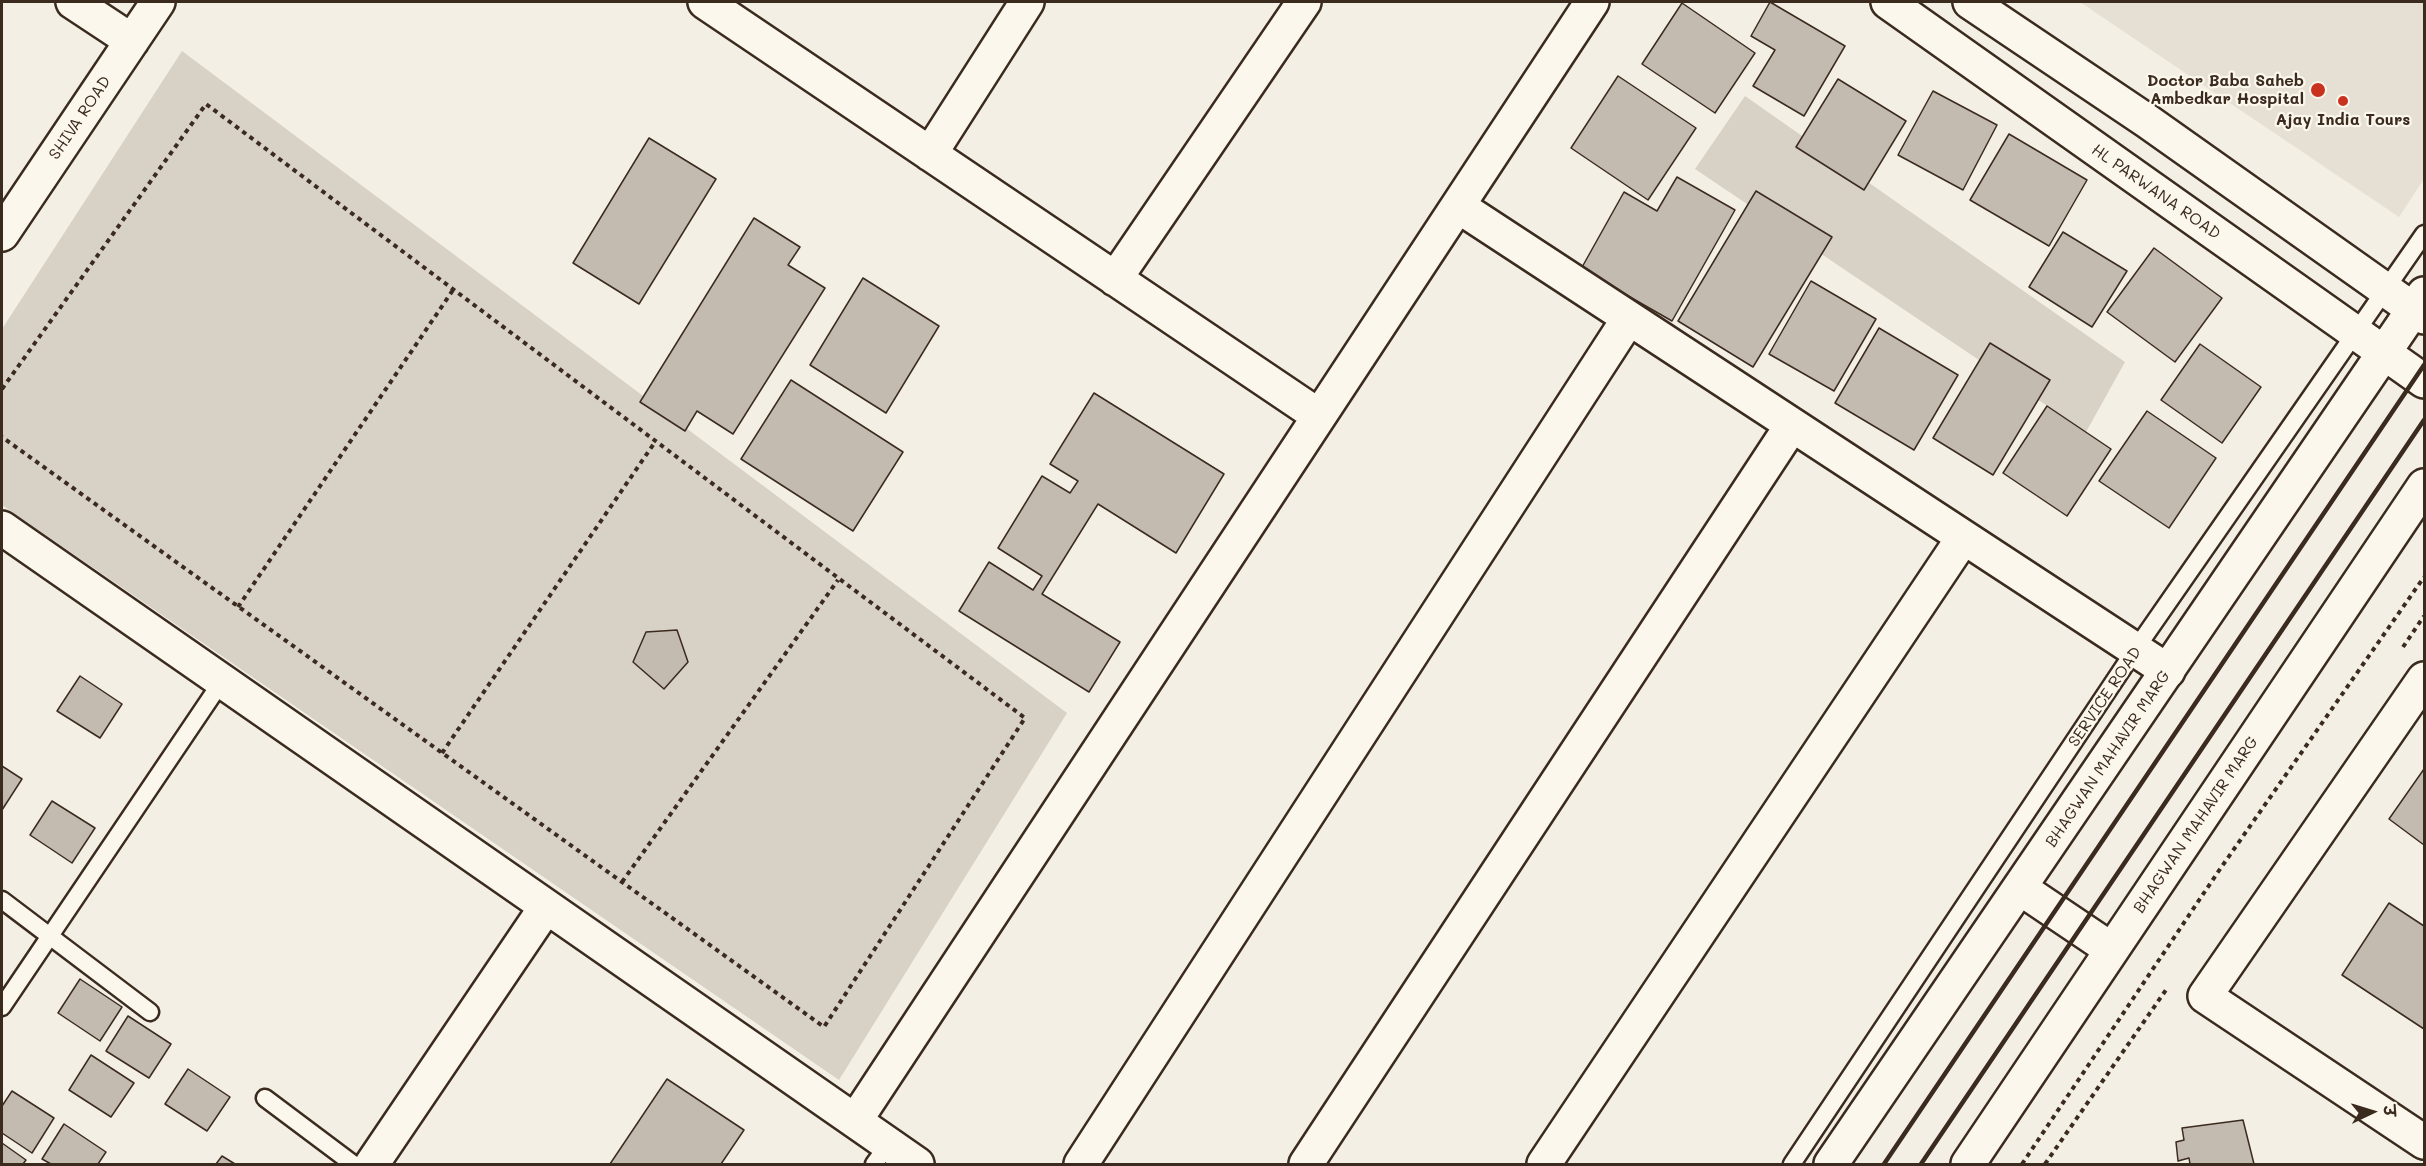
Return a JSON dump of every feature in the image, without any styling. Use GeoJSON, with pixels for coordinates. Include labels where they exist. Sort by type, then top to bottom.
{"type":"FeatureCollection","features":[{"type":"Feature","properties":{"kind":"street"},"geometry":{"type":"LineString","coordinates":[[73,2],[132,40]]}},
{"type":"Feature","properties":{"kind":"street","name":"SHIVA ROAD"},"geometry":{"type":"LineString","coordinates":[[2,234],[158,2]]}},
{"type":"Feature","properties":{"kind":"street"},"geometry":{"type":"LineString","coordinates":[[705,2],[740,11],[930,154],[1319,417]]}},
{"type":"Feature","properties":{"kind":"street"},"geometry":{"type":"LineString","coordinates":[[930,154],[1027,2]]}},
{"type":"Feature","properties":{"kind":"street"},"geometry":{"type":"LineString","coordinates":[[1115,279],[1304,2]]}},
{"type":"Feature","properties":{"kind":"street"},"geometry":{"type":"LineString","coordinates":[[855,1121],[1592,2]]}},
{"type":"Feature","properties":{"kind":"street","name":"HL PARWANA ROAD"},"geometry":{"type":"LineString","coordinates":[[1888,2],[2424,381]]}},
{"type":"Feature","properties":{"kind":"street"},"geometry":{"type":"LineString","coordinates":[[1970,2],[2147,121],[2387,290],[2421,307],[2384,354]]}},
{"type":"Feature","properties":{"kind":"street"},"geometry":{"type":"LineString","coordinates":[[1458,206],[2168,671]]}},
{"type":"Feature","properties":{"kind":"street"},"geometry":{"type":"LineString","coordinates":[[1081,1164],[1629,318]]}},
{"type":"Feature","properties":{"kind":"street","name":"BHAGWAN MAHAVIR MARG"},"geometry":{"type":"LineString","coordinates":[[1831,1164],[2384,354]]}},
{"type":"Feature","properties":{"kind":"street"},"geometry":{"type":"LineString","coordinates":[[1306,1164],[1792,425]]}},
{"type":"Feature","properties":{"kind":"street","name":"BHAGWAN MAHAVIR MARG"},"geometry":{"type":"LineString","coordinates":[[1968,1164],[2424,486]]}},
{"type":"Feature","properties":{"kind":"street"},"geometry":{"type":"LineString","coordinates":[[2,528],[855,1121],[881,1154],[917,1164]]}},
{"type":"Feature","properties":{"kind":"street"},"geometry":{"type":"LineString","coordinates":[[1544,1164],[1963,537]]}},
{"type":"Feature","properties":{"kind":"street"},"geometry":{"type":"LineString","coordinates":[[2424,679],[2205,996],[2424,1142]]}},
{"type":"Feature","properties":{"kind":"street"},"geometry":{"type":"LineString","coordinates":[[2020,888],[2112,950]]}},
{"type":"Feature","properties":{"kind":"street"},"geometry":{"type":"LineString","coordinates":[[372,1164],[546,907]]}},
{"type":"Feature","properties":{"kind":"lane","name":"SERVICE ROAD"},"geometry":{"type":"LineString","coordinates":[[1792,1164],[2135,651],[2424,234]]}},
{"type":"Feature","properties":{"kind":"lane"},"geometry":{"type":"LineString","coordinates":[[2,1007],[222,681]]}},
{"type":"Feature","properties":{"kind":"lane"},"geometry":{"type":"LineString","coordinates":[[2,900],[150,1012]]}},
{"type":"Feature","properties":{"kind":"lane"},"geometry":{"type":"LineString","coordinates":[[266,1098],[353,1164]]}},
{"type":"Feature","properties":{"kind":"path"},"geometry":{"type":"LineString","coordinates":[[2,389],[206,104],[1025,718],[824,1027],[2,436]]}},
{"type":"Feature","properties":{"kind":"path"},"geometry":{"type":"LineString","coordinates":[[238,607],[453,290]]}},
{"type":"Feature","properties":{"kind":"path"},"geometry":{"type":"LineString","coordinates":[[442,753],[655,441]]}},
{"type":"Feature","properties":{"kind":"path"},"geometry":{"type":"LineString","coordinates":[[2022,1164],[2218,872],[2424,577]]}},
{"type":"Feature","properties":{"kind":"path"},"geometry":{"type":"LineString","coordinates":[[622,882],[838,580]]}},
{"type":"Feature","properties":{"kind":"shaded area","name":"Doctor Baba Saheb Ambedkar Hospital"},"geometry":{"type":"Polygon","coordinates":[[[2080,2],[2424,2],[2424,179],[2399,217],[2080,2]]]}},
{"type":"Feature","properties":{"kind":"shaded area"},"geometry":{"type":"Polygon","coordinates":[[[182,51],[1067,713],[839,1080],[2,505],[2,329],[182,51]]]}},
{"type":"Feature","properties":{"kind":"shaded area"},"geometry":{"type":"Polygon","coordinates":[[[1745,96],[2125,362],[2086,432],[1695,169],[1745,96]]]}},
{"type":"Feature","properties":{"kind":"building"},"geometry":{"type":"Polygon","coordinates":[[[1770,2],[1845,46],[1804,116],[1753,86],[1775,50],[1751,36],[1770,2]]]}},
{"type":"Feature","properties":{"kind":"building"},"geometry":{"type":"Polygon","coordinates":[[[1682,3],[1755,53],[1715,113],[1642,64],[1682,3]]]}},
{"type":"Feature","properties":{"kind":"building"},"geometry":{"type":"Polygon","coordinates":[[[1618,76],[1696,128],[1648,200],[1571,148],[1618,76]]]}},
{"type":"Feature","properties":{"kind":"building"},"geometry":{"type":"Polygon","coordinates":[[[1838,79],[1906,121],[1864,190],[1796,147],[1838,79]]]}},
{"type":"Feature","properties":{"kind":"building"},"geometry":{"type":"Polygon","coordinates":[[[1933,91],[1997,125],[1963,190],[1898,155],[1933,91]]]}},
{"type":"Feature","properties":{"kind":"building"},"geometry":{"type":"Polygon","coordinates":[[[2009,134],[2087,180],[2049,246],[1970,200],[2009,134]]]}},
{"type":"Feature","properties":{"kind":"building"},"geometry":{"type":"Polygon","coordinates":[[[649,138],[716,179],[639,304],[573,263],[649,138]]]}},
{"type":"Feature","properties":{"kind":"building"},"geometry":{"type":"Polygon","coordinates":[[[1677,177],[1735,210],[1672,321],[1581,269],[1624,192],[1657,211],[1677,177]]]}},
{"type":"Feature","properties":{"kind":"building"},"geometry":{"type":"Polygon","coordinates":[[[1756,191],[1832,237],[1753,367],[1678,321],[1756,191]]]}},
{"type":"Feature","properties":{"kind":"building"},"geometry":{"type":"Polygon","coordinates":[[[754,218],[800,247],[788,265],[825,288],[733,434],[697,411],[685,431],[640,402],[754,218]]]}},
{"type":"Feature","properties":{"kind":"building"},"geometry":{"type":"Polygon","coordinates":[[[2063,232],[2127,271],[2092,327],[2029,287],[2063,232]]]}},
{"type":"Feature","properties":{"kind":"building"},"geometry":{"type":"Polygon","coordinates":[[[2154,248],[2222,298],[2175,362],[2107,312],[2154,248]]]}},
{"type":"Feature","properties":{"kind":"building"},"geometry":{"type":"Polygon","coordinates":[[[863,278],[939,326],[886,413],[810,365],[863,278]]]}},
{"type":"Feature","properties":{"kind":"building"},"geometry":{"type":"Polygon","coordinates":[[[1811,281],[1876,319],[1834,391],[1769,354],[1811,281]]]}},
{"type":"Feature","properties":{"kind":"building"},"geometry":{"type":"Polygon","coordinates":[[[1879,328],[1958,375],[1914,450],[1835,403],[1879,328]]]}},
{"type":"Feature","properties":{"kind":"building"},"geometry":{"type":"Polygon","coordinates":[[[1990,343],[2050,380],[1993,475],[1933,438],[1990,343]]]}},
{"type":"Feature","properties":{"kind":"building"},"geometry":{"type":"Polygon","coordinates":[[[2200,344],[2261,387],[2222,443],[2161,400],[2200,344]]]}},
{"type":"Feature","properties":{"kind":"building"},"geometry":{"type":"Polygon","coordinates":[[[791,380],[903,452],[853,531],[741,459],[791,380]]]}},
{"type":"Feature","properties":{"kind":"building"},"geometry":{"type":"Polygon","coordinates":[[[1094,393],[1224,474],[1176,553],[1098,504],[1042,594],[1120,642],[1089,692],[959,611],[989,562],[1033,590],[1042,576],[998,548],[1042,476],[1070,493],[1078,481],[1050,464],[1094,393]]]}},
{"type":"Feature","properties":{"kind":"building"},"geometry":{"type":"Polygon","coordinates":[[[2047,406],[2111,449],[2067,516],[2003,473],[2047,406]]]}},
{"type":"Feature","properties":{"kind":"building"},"geometry":{"type":"Polygon","coordinates":[[[2147,411],[2216,458],[2169,528],[2099,481],[2147,411]]]}},
{"type":"Feature","properties":{"kind":"building"},"geometry":{"type":"Polygon","coordinates":[[[677,630],[688,662],[664,689],[633,662],[646,632],[677,630]]]}},
{"type":"Feature","properties":{"kind":"building"},"geometry":{"type":"Polygon","coordinates":[[[80,676],[122,704],[100,738],[57,711],[80,676]]]}},
{"type":"Feature","properties":{"kind":"building"},"geometry":{"type":"Polygon","coordinates":[[[2,766],[22,779],[2,810],[2,766]]]}},
{"type":"Feature","properties":{"kind":"building"},"geometry":{"type":"Polygon","coordinates":[[[2424,769],[2424,845],[2389,819],[2424,769]]]}},
{"type":"Feature","properties":{"kind":"building"},"geometry":{"type":"Polygon","coordinates":[[[52,801],[95,828],[72,863],[30,835],[52,801]]]}},
{"type":"Feature","properties":{"kind":"building"},"geometry":{"type":"Polygon","coordinates":[[[2389,903],[2424,926],[2424,1029],[2342,975],[2389,903]]]}},
{"type":"Feature","properties":{"kind":"building"},"geometry":{"type":"Polygon","coordinates":[[[80,979],[122,1007],[100,1041],[58,1013],[80,979]]]}},
{"type":"Feature","properties":{"kind":"building"},"geometry":{"type":"Polygon","coordinates":[[[128,1016],[171,1044],[149,1078],[106,1051],[128,1016]]]}},
{"type":"Feature","properties":{"kind":"building"},"geometry":{"type":"Polygon","coordinates":[[[91,1055],[134,1083],[111,1117],[69,1090],[91,1055]]]}},
{"type":"Feature","properties":{"kind":"building"},"geometry":{"type":"Polygon","coordinates":[[[188,1069],[230,1097],[207,1131],[165,1104],[188,1069]]]}},
{"type":"Feature","properties":{"kind":"building"},"geometry":{"type":"Polygon","coordinates":[[[667,1079],[744,1130],[721,1164],[610,1164],[667,1079]]]}},
{"type":"Feature","properties":{"kind":"building"},"geometry":{"type":"Polygon","coordinates":[[[12,1091],[54,1118],[32,1153],[2,1133],[2,1106],[12,1091]]]}},
{"type":"Feature","properties":{"kind":"building"},"geometry":{"type":"Polygon","coordinates":[[[2243,1120],[2254,1164],[2190,1164],[2189,1158],[2178,1161],[2176,1142],[2184,1140],[2182,1128],[2243,1120]]]}},
{"type":"Feature","properties":{"kind":"building"},"geometry":{"type":"Polygon","coordinates":[[[64,1124],[106,1152],[98,1164],[51,1164],[42,1159],[64,1124]]]}},
{"type":"Feature","properties":{"kind":"building"},"geometry":{"type":"Polygon","coordinates":[[[2,1143],[26,1160],[23,1164],[2,1164],[2,1143]]]}},
{"type":"Feature","properties":{"kind":"building"},"geometry":{"type":"Polygon","coordinates":[[[222,1156],[235,1164],[216,1164],[222,1156]]]}},
{"type":"Feature","properties":{"kind":"railway"},"geometry":{"type":"LineString","coordinates":[[1884,1164],[2424,365]]}},
{"type":"Feature","properties":{"kind":"railway"},"geometry":{"type":"LineString","coordinates":[[1921,1164],[2424,420]]}},
{"type":"Feature","properties":{"kind":"place","name":"Doctor Baba Saheb Ambedkar Hospital"},"geometry":{"type":"Point","coordinates":[2318,90]}},
{"type":"Feature","properties":{"kind":"place","name":"Ajay India Tours"},"geometry":{"type":"Point","coordinates":[2343,101]}}]}
